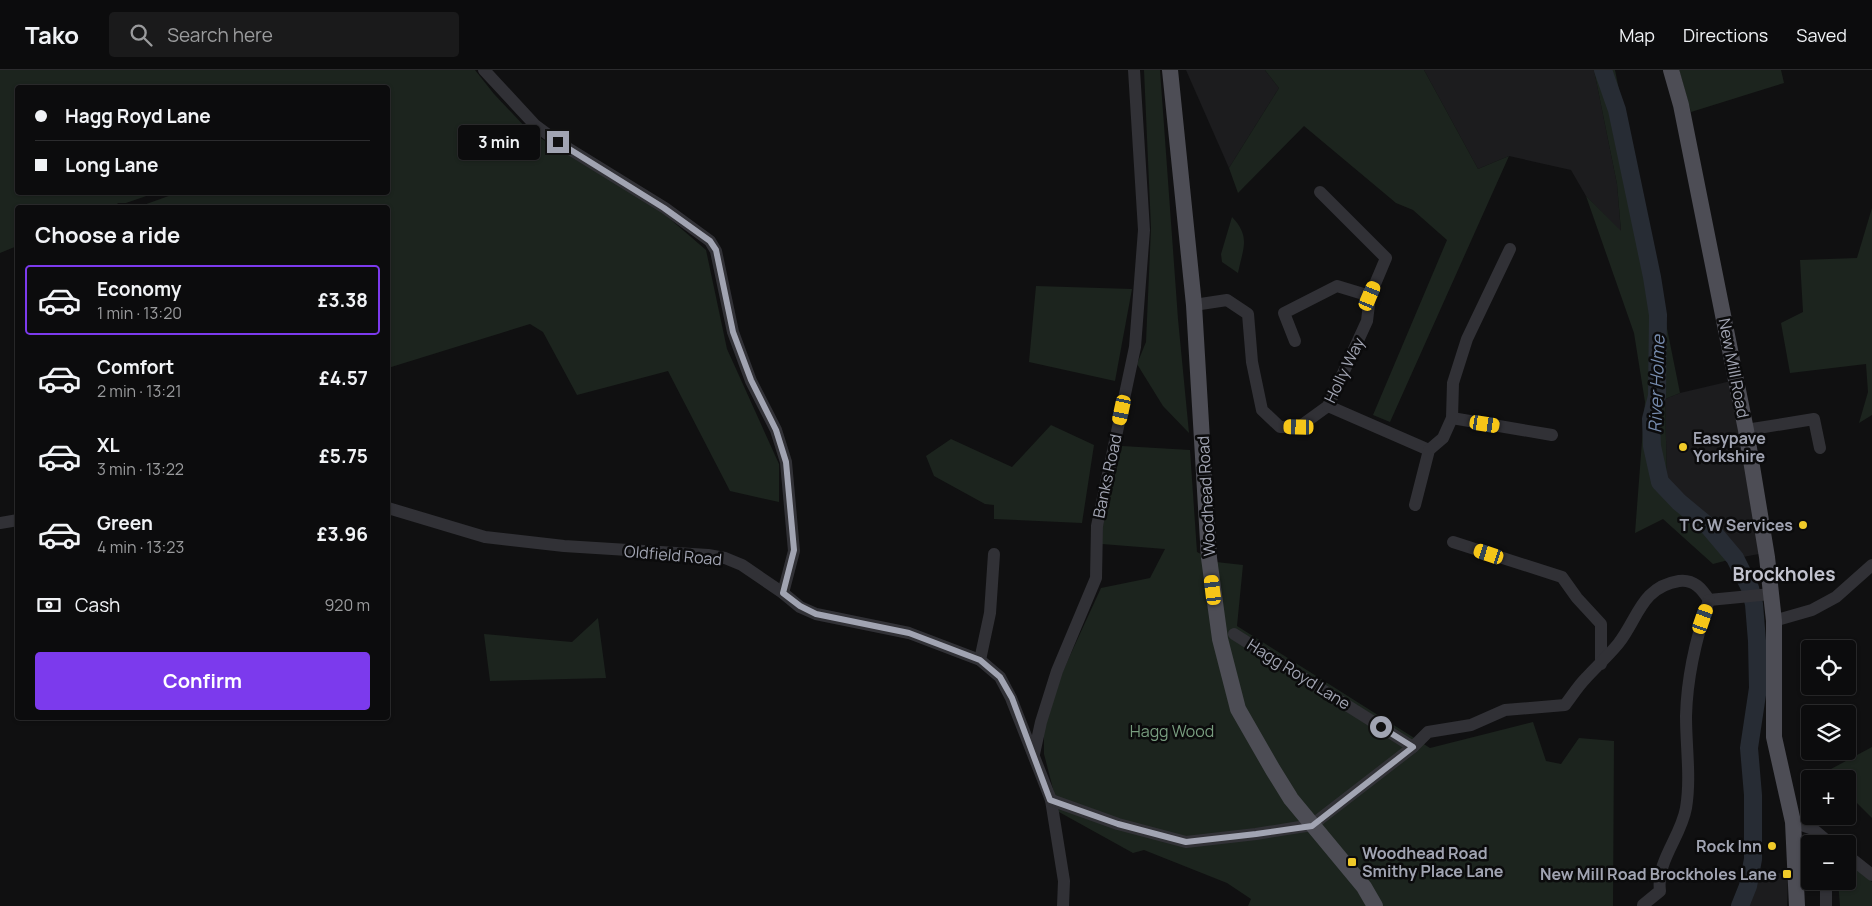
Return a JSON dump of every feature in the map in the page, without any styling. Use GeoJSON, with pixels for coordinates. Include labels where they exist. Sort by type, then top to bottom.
{"type":"FeatureCollection","features":[{"type":"Feature","properties":{"kind":"main road","name":"Woodhead Road"},"geometry":{"type":"LineString","coordinates":[[1170,70],[1194,305],[1209,558],[1220,639],[1238,709],[1287,792],[1312,826],[1364,888],[1376,906]]}},
{"type":"Feature","properties":{"kind":"main road","name":"New Mill Road"},"geometry":{"type":"LineString","coordinates":[[1671,70],[1681,105],[1746,430],[1768,557],[1766,594],[1774,621],[1774,737],[1793,822],[1797,906]]}},
{"type":"Feature","properties":{"kind":"street"},"geometry":{"type":"LineString","coordinates":[[484,70],[535,125],[558,142],[664,208],[710,241],[716,250],[733,332],[751,380],[776,430],[786,462],[794,550],[783,593]]}},
{"type":"Feature","properties":{"kind":"street","name":"Banks Road"},"geometry":{"type":"LineString","coordinates":[[1034,754],[1041,722],[1057,671],[1096,578],[1097,526],[1135,347],[1144,230],[1134,70]]}},
{"type":"Feature","properties":{"kind":"street","name":"Holly Way"},"geometry":{"type":"LineString","coordinates":[[1194,305],[1227,300],[1248,314],[1252,362],[1262,410],[1280,427],[1299,427],[1328,406],[1367,321],[1370,296],[1386,258],[1320,192]]}},
{"type":"Feature","properties":{"kind":"street"},"geometry":{"type":"LineString","coordinates":[[1415,505],[1429,450],[1443,438],[1452,418],[1453,383],[1467,339],[1510,250]]}},
{"type":"Feature","properties":{"kind":"street"},"geometry":{"type":"LineString","coordinates":[[1295,341],[1284,313],[1337,286],[1370,296]]}},
{"type":"Feature","properties":{"kind":"street"},"geometry":{"type":"LineString","coordinates":[[1328,406],[1429,450]]}},
{"type":"Feature","properties":{"kind":"street"},"geometry":{"type":"LineString","coordinates":[[1452,418],[1552,435]]}},
{"type":"Feature","properties":{"kind":"street"},"geometry":{"type":"LineString","coordinates":[[1746,430],[1814,420],[1820,448]]}},
{"type":"Feature","properties":{"kind":"street","name":"Oldfield Road"},"geometry":{"type":"LineString","coordinates":[[390,509],[485,537],[564,546],[708,555],[725,558],[742,565],[800,606],[816,614],[909,633],[980,660],[1000,677],[1012,698],[1050,800],[1064,881],[1063,906]]}},
{"type":"Feature","properties":{"kind":"street"},"geometry":{"type":"LineString","coordinates":[[0,523],[15,520]]}},
{"type":"Feature","properties":{"kind":"street"},"geometry":{"type":"LineString","coordinates":[[1453,542],[1562,577],[1577,598],[1601,624],[1601,664]]}},
{"type":"Feature","properties":{"kind":"street"},"geometry":{"type":"LineString","coordinates":[[980,660],[990,612],[994,554]]}},
{"type":"Feature","properties":{"kind":"street"},"geometry":{"type":"LineString","coordinates":[[1774,621],[1812,610],[1836,597],[1872,565]]}},
{"type":"Feature","properties":{"kind":"street"},"geometry":{"type":"LineString","coordinates":[[1050,800],[1118,824],[1186,842],[1312,826],[1413,747],[1428,732],[1471,725],[1506,710],[1565,705],[1584,680],[1601,664],[1619,642],[1645,600],[1656,588],[1682,581],[1694,583],[1703,590],[1710,600]]}},
{"type":"Feature","properties":{"kind":"street"},"geometry":{"type":"LineString","coordinates":[[1710,600],[1766,594]]}},
{"type":"Feature","properties":{"kind":"street"},"geometry":{"type":"LineString","coordinates":[[1643,905],[1664,893],[1658,881],[1661,868],[1681,828],[1686,809],[1689,772],[1686,729],[1689,674],[1695,644],[1710,600]]}},
{"type":"Feature","properties":{"kind":"street","name":"Hagg Royd Lane"},"geometry":{"type":"LineString","coordinates":[[1234,634],[1413,747]]}},
{"type":"Feature","properties":{"kind":"street"},"geometry":{"type":"LineString","coordinates":[[1793,822],[1806,825],[1818,835]]}},
{"type":"Feature","properties":{"kind":"street"},"geometry":{"type":"LineString","coordinates":[[1856,862],[1872,875]]}},
{"type":"Feature","properties":{"kind":"street"},"geometry":{"type":"LineString","coordinates":[[1826,890],[1826,906]]}},
{"type":"Feature","properties":{"kind":"shaded area"},"geometry":{"type":"Polygon","coordinates":[[[1186,70],[1265,70],[1279,88],[1229,168],[1186,70]]]}},
{"type":"Feature","properties":{"kind":"shaded area"},"geometry":{"type":"Polygon","coordinates":[[[1424,70],[1594,70],[1617,184],[1621,232],[1586,196],[1571,170],[1509,156],[1478,169],[1424,70]]]}},
{"type":"Feature","properties":{"kind":"shaded area"},"geometry":{"type":"Polygon","coordinates":[[[1731,381],[1759,554],[1732,559],[1667,482],[1665,399],[1680,393],[1731,381]]]}},
{"type":"Feature","properties":{"kind":"shaded area"},"geometry":{"type":"Polygon","coordinates":[[[1758,868],[1788,875],[1787,906],[1747,906],[1758,868]]]}},
{"type":"Feature","properties":{"kind":"green space"},"geometry":{"type":"Polygon","coordinates":[[[0,70],[475,70],[494,94],[529,131],[662,212],[706,250],[727,349],[779,464],[779,502],[730,491],[668,371],[577,395],[543,332],[530,324],[390,367],[390,205],[144,205],[171,195],[390,195],[390,85],[15,85],[15,195],[149,195],[116,205],[15,205],[15,247],[0,253],[0,70]]]}},
{"type":"Feature","properties":{"kind":"green space"},"geometry":{"type":"Polygon","coordinates":[[[1144,70],[1160,70],[1178,319],[1189,433],[1163,406],[1137,364],[1146,342],[1151,228],[1144,70]]]}},
{"type":"Feature","properties":{"kind":"green space"},"geometry":{"type":"Polygon","coordinates":[[[1265,70],[1424,70],[1478,169],[1509,156],[1390,422],[1373,415],[1447,240],[1413,210],[1396,203],[1304,126],[1238,193],[1229,168],[1279,88],[1265,70]]]}},
{"type":"Feature","properties":{"kind":"green space"},"geometry":{"type":"Polygon","coordinates":[[[1594,70],[1615,70],[1680,393],[1665,399],[1667,482],[1732,559],[1713,564],[1663,519],[1635,533],[1645,402],[1634,333],[1586,196],[1621,231],[1617,184],[1594,70]]]}},
{"type":"Feature","properties":{"kind":"green space"},"geometry":{"type":"Polygon","coordinates":[[[1679,70],[1781,70],[1784,83],[1691,112],[1679,70]]]}},
{"type":"Feature","properties":{"kind":"green space"},"geometry":{"type":"Polygon","coordinates":[[[1872,208],[1872,415],[1859,423],[1868,392],[1866,364],[1790,373],[1781,323],[1803,312],[1800,260],[1857,258],[1872,208]]]}},
{"type":"Feature","properties":{"kind":"green space"},"geometry":{"type":"Polygon","coordinates":[[[1232,217],[1238,224],[1244,237],[1238,273],[1222,262],[1221,254],[1232,217]]]}},
{"type":"Feature","properties":{"kind":"green space"},"geometry":{"type":"Polygon","coordinates":[[[1036,286],[1132,289],[1115,381],[1029,362],[1036,286]]]}},
{"type":"Feature","properties":{"kind":"green space"},"geometry":{"type":"Polygon","coordinates":[[[1051,425],[1094,445],[1082,523],[994,519],[994,505],[985,504],[934,476],[926,456],[951,439],[1012,467],[1051,425]]]}},
{"type":"Feature","properties":{"kind":"green space","name":"Hagg Wood"},"geometry":{"type":"Polygon","coordinates":[[[1122,446],[1190,450],[1197,552],[1216,562],[1243,565],[1237,626],[1430,748],[1533,722],[1546,761],[1561,764],[1579,738],[1614,741],[1613,906],[1248,906],[1251,899],[1227,883],[1144,850],[1133,853],[1059,812],[1044,754],[1044,726],[1062,673],[1101,588],[1150,578],[1165,549],[1102,544],[1103,525],[1122,446]]]}},
{"type":"Feature","properties":{"kind":"green space"},"geometry":{"type":"Polygon","coordinates":[[[598,618],[606,678],[490,681],[484,634],[572,642],[598,618]]]}},
{"type":"Feature","properties":{"kind":"green space"},"geometry":{"type":"Polygon","coordinates":[[[1872,747],[1872,818],[1856,802],[1856,770],[1831,769],[1848,760],[1856,760],[1856,756],[1872,747]]]}},
{"type":"Feature","properties":{"kind":"green space"},"geometry":{"type":"Polygon","coordinates":[[[1856,869],[1872,882],[1872,906],[1840,906],[1839,890],[1856,890],[1856,869]]]}},
{"type":"Feature","properties":{"kind":"waterway","name":"River Holme"},"geometry":{"type":"LineString","coordinates":[[1603,70],[1617,110],[1652,277],[1658,315],[1657,396],[1651,419],[1652,446],[1660,482],[1679,502],[1708,526],[1735,558],[1750,588],[1754,604],[1758,688],[1749,748],[1753,795],[1753,859],[1748,886],[1740,906]]}},
{"type":"Feature","properties":{"kind":"place","name":"Easypave Yorkshire"},"geometry":{"type":"Point","coordinates":[1683,447]}},
{"type":"Feature","properties":{"kind":"place","name":"T C W Services"},"geometry":{"type":"Point","coordinates":[1803,525]}},
{"type":"Feature","properties":{"kind":"place","name":"Rock Inn"},"geometry":{"type":"Point","coordinates":[1772,846]}},
{"type":"Feature","properties":{"kind":"place","name":"Woodhead Road Smithy Place Lane"},"geometry":{"type":"Point","coordinates":[1352,862]}},
{"type":"Feature","properties":{"kind":"place","name":"New Mill Road Brockholes Lane"},"geometry":{"type":"Point","coordinates":[1787,874]}},
{"type":"Feature","properties":{"kind":"district","name":"Brockholes"},"geometry":{"type":"Point","coordinates":[1784,574]}},
{"type":"Feature","properties":{"kind":"route"},"geometry":{"type":"LineString","coordinates":[[558,142],[664,208],[710,241],[716,250],[724,281],[733,332],[751,380],[776,430],[786,462],[794,550],[783,593],[800,606],[816,614],[909,633],[980,660],[1000,677],[1012,698],[1050,800],[1118,824],[1186,842],[1312,826],[1413,747],[1381,727]]}}]}
